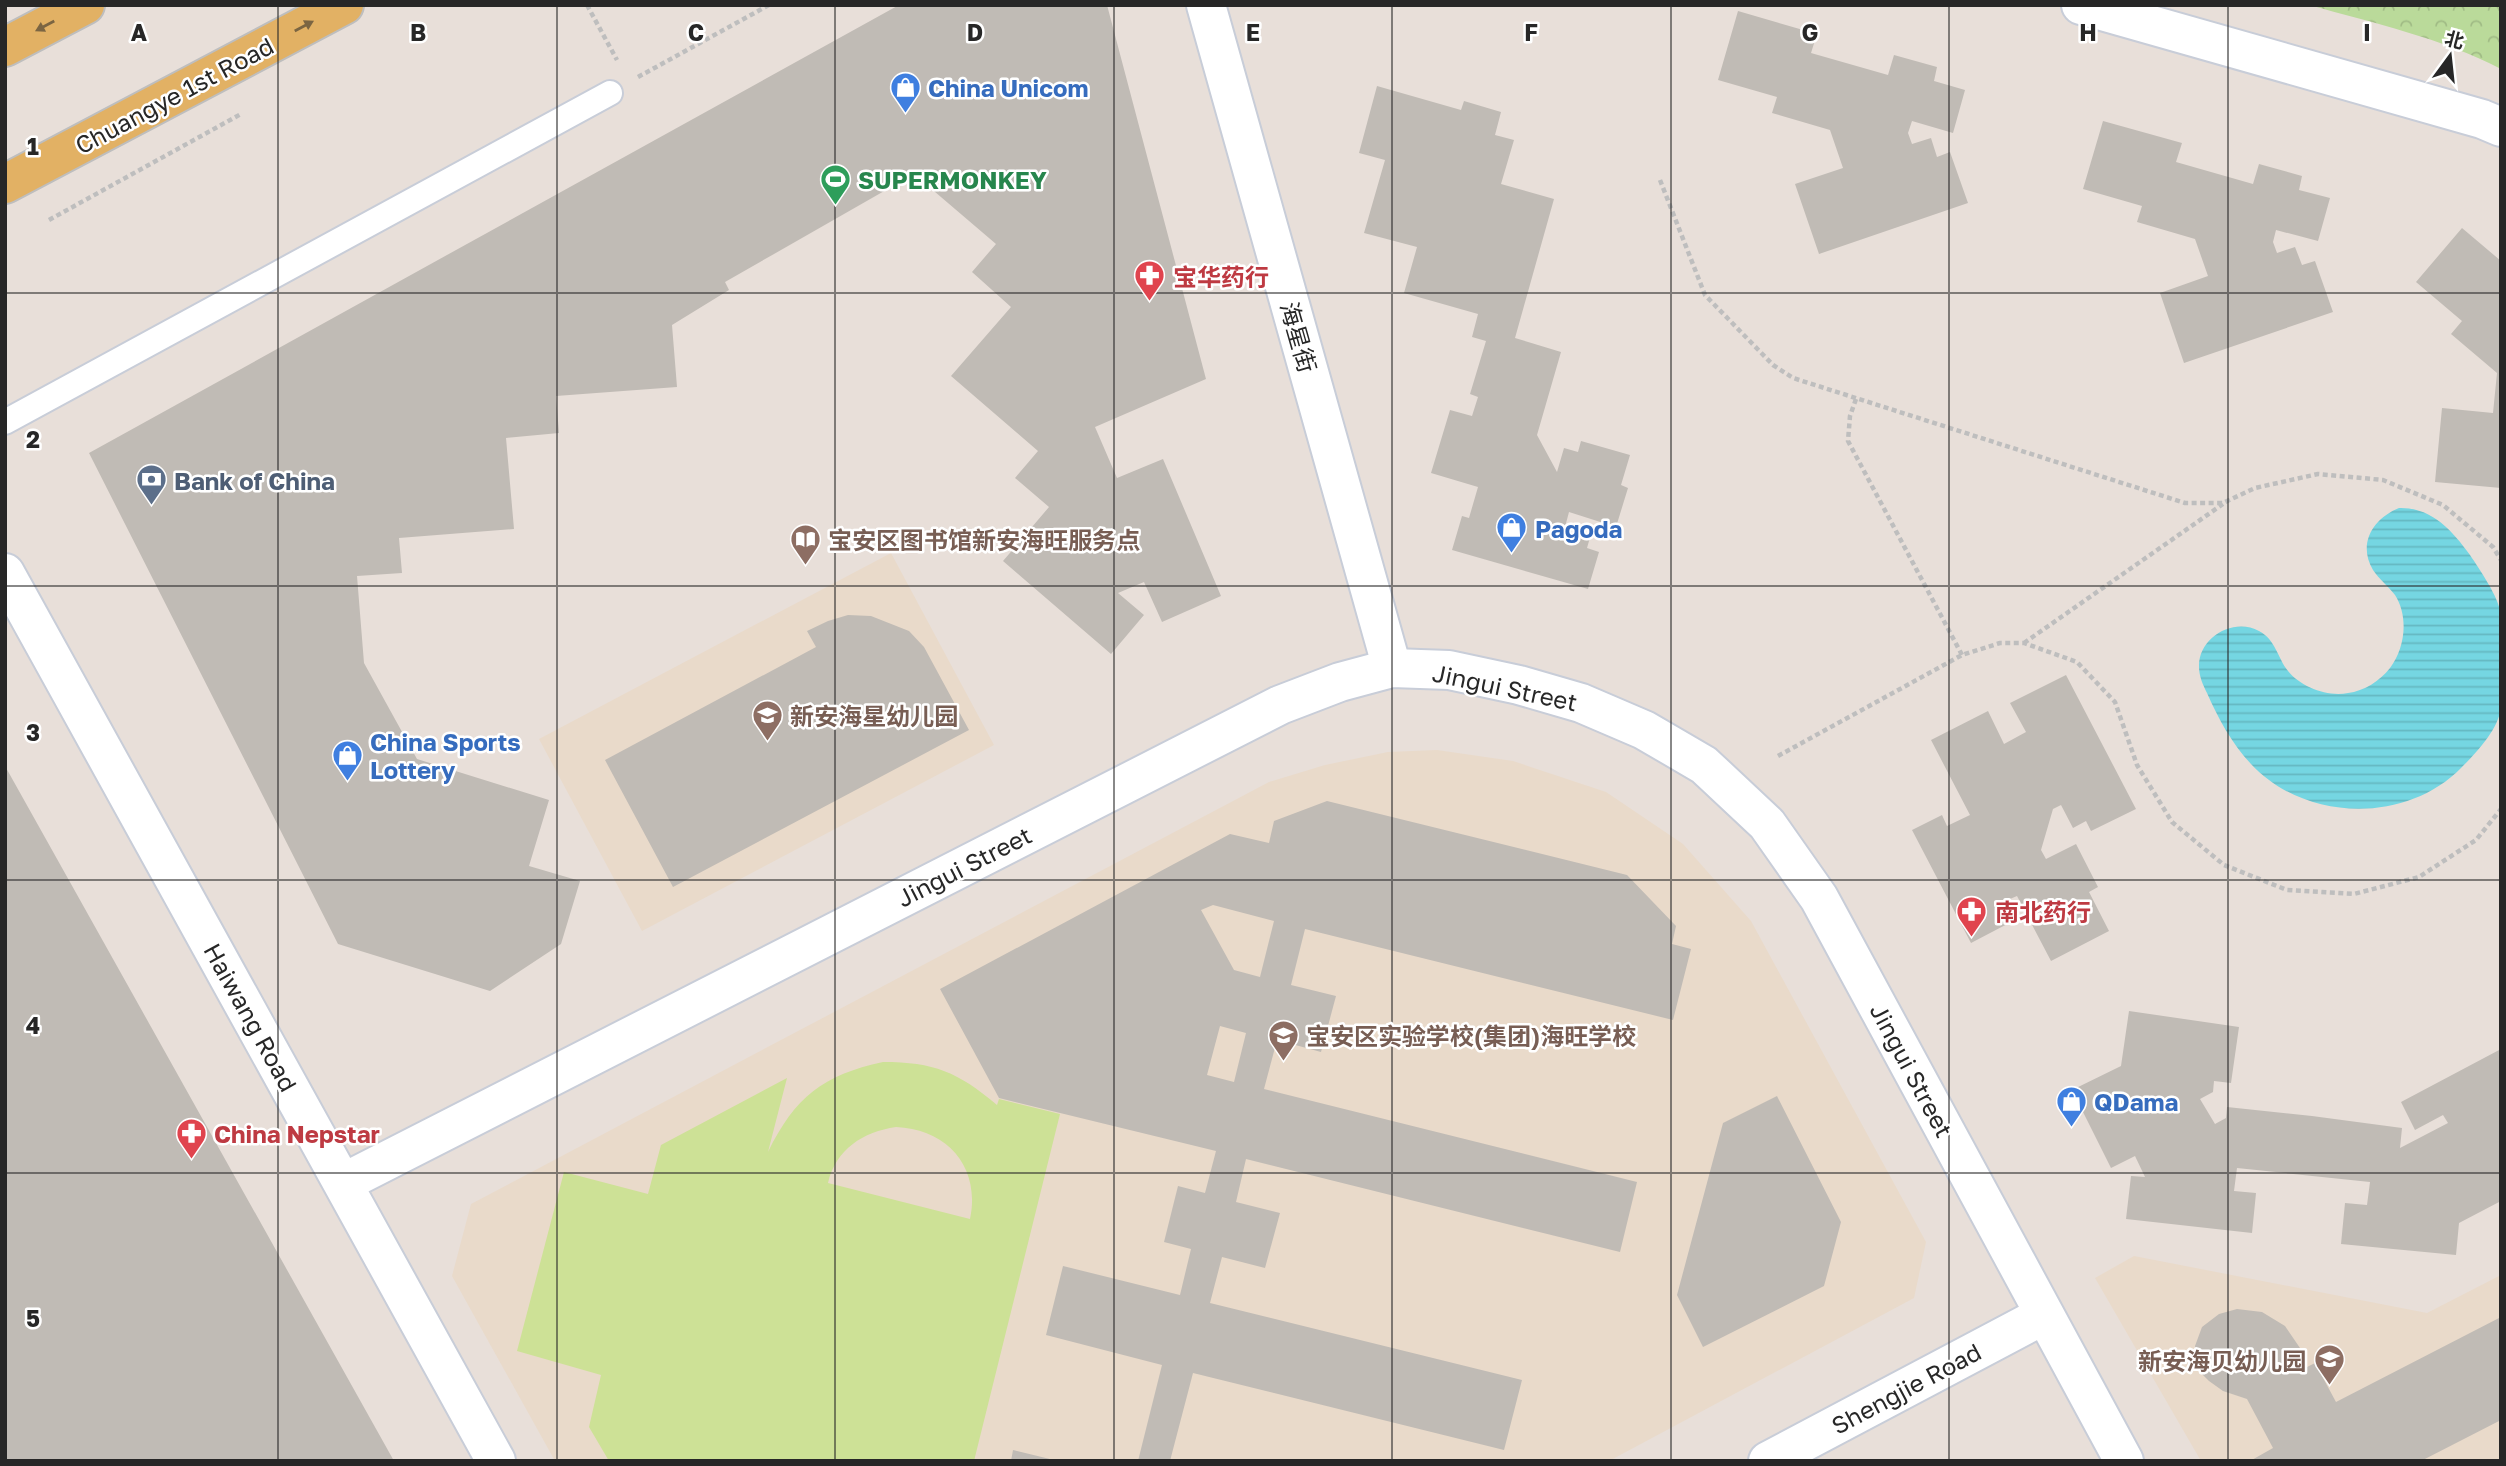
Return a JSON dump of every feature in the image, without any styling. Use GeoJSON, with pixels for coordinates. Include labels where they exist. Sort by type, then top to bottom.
{"type":"FeatureCollection","features":[{"type":"Feature","properties":{"kind":"main road"},"geometry":{"type":"LineString","coordinates":[[5,47],[85,5]]}},
{"type":"Feature","properties":{"kind":"main road","name":"Chuangye 1st Road"},"geometry":{"type":"LineString","coordinates":[[5,184],[344,5]]}},
{"type":"Feature","properties":{"kind":"street","name":"海星街"},"geometry":{"type":"LineString","coordinates":[[1206,5],[1392,668]]}},
{"type":"Feature","properties":{"kind":"street"},"geometry":{"type":"LineString","coordinates":[[2081,5],[2482,119],[2501,127]]}},
{"type":"Feature","properties":{"kind":"street","name":"Haiwang Road"},"geometry":{"type":"LineString","coordinates":[[5,573],[496,1461]]}},
{"type":"Feature","properties":{"kind":"street","name":"Jingui Street"},"geometry":{"type":"LineString","coordinates":[[343,1183],[1280,705],[1340,682],[1392,668],[1449,670],[1519,685],[1581,703],[1644,730],[1704,765],[1767,824],[1819,898],[2124,1461]]}},
{"type":"Feature","properties":{"kind":"street","name":"Shengjie Road"},"geometry":{"type":"LineString","coordinates":[[1769,1461],[2044,1315]]}},
{"type":"Feature","properties":{"kind":"lane"},"geometry":{"type":"LineString","coordinates":[[5,422],[620,88]]}},
{"type":"Feature","properties":{"kind":"path"},"geometry":{"type":"LineString","coordinates":[[587,5],[620,88],[769,5]]}},
{"type":"Feature","properties":{"kind":"path"},"geometry":{"type":"LineString","coordinates":[[49,219],[241,114]]}},
{"type":"Feature","properties":{"kind":"path"},"geometry":{"type":"LineString","coordinates":[[1660,180],[1705,295],[1773,365],[1793,378],[2185,503],[2223,503]]}},
{"type":"Feature","properties":{"kind":"path"},"geometry":{"type":"LineString","coordinates":[[1856,398],[1850,416],[1848,441],[1962,655]]}},
{"type":"Feature","properties":{"kind":"path"},"geometry":{"type":"LineString","coordinates":[[2024,643],[2223,503],[2255,488],[2318,474],[2383,480],[2443,505],[2493,547],[2501,559]]}},
{"type":"Feature","properties":{"kind":"path"},"geometry":{"type":"LineString","coordinates":[[1778,756],[1962,655],[2000,643],[2024,643],[2077,662],[2115,702],[2137,765],[2172,822],[2224,865],[2287,890],[2354,894],[2419,877],[2476,840],[2501,809]]}},
{"type":"Feature","properties":{"kind":"shaded area","name":"新安海星幼儿园"},"geometry":{"type":"Polygon","coordinates":[[[891,553],[994,745],[642,931],[539,739],[891,553]]]}},
{"type":"Feature","properties":{"kind":"shaded area","name":"宝安区实验学校(集团)海旺学校"},"geometry":{"type":"Polygon","coordinates":[[[1437,750],[1513,761],[1606,792],[1683,844],[1751,921],[1926,1242],[1914,1298],[1609,1461],[555,1461],[452,1276],[471,1204],[1269,782],[1325,765],[1388,752],[1437,750]]]}},
{"type":"Feature","properties":{"kind":"shaded area","name":"新安海贝幼儿园"},"geometry":{"type":"Polygon","coordinates":[[[2134,1256],[2427,1313],[2501,1275],[2501,1461],[2201,1461],[2095,1278],[2134,1256]]]}},
{"type":"Feature","properties":{"kind":"green space"},"geometry":{"type":"Polygon","coordinates":[[[2309,5],[2501,5],[2501,69],[2431,40],[2309,5]]]}},
{"type":"Feature","properties":{"kind":"green space"},"geometry":{"type":"Polygon","coordinates":[[[883,1062],[901,1062],[931,1067],[970,1084],[997,1105],[999,1099],[1060,1114],[974,1461],[609,1461],[589,1427],[601,1375],[517,1351],[564,1172],[648,1194],[661,1145],[787,1078],[768,1152],[789,1117],[813,1091],[862,1067],[883,1062]],[[884,1129],[862,1138],[837,1161],[828,1183],[970,1219],[972,1200],[965,1168],[945,1143],[914,1129],[884,1129]]]}},
{"type":"Feature","properties":{"kind":"water"},"geometry":{"type":"Polygon","coordinates":[[[2399,508],[2421,511],[2448,529],[2470,555],[2493,591],[2502,619],[2501,708],[2496,725],[2479,748],[2461,768],[2438,786],[2413,799],[2385,807],[2356,809],[2327,806],[2299,797],[2273,783],[2244,756],[2226,730],[2204,687],[2199,670],[2200,656],[2204,647],[2219,632],[2239,626],[2249,627],[2269,639],[2293,677],[2315,690],[2332,694],[2348,693],[2366,688],[2377,681],[2395,660],[2402,642],[2404,622],[2395,595],[2375,573],[2368,560],[2368,541],[2382,518],[2399,508]]]}},
{"type":"Feature","properties":{"kind":"building"},"geometry":{"type":"Polygon","coordinates":[[[899,5],[1107,5],[1206,379],[1095,427],[1117,478],[1163,459],[1221,596],[1162,622],[1144,582],[1118,593],[1144,615],[1111,654],[1003,561],[1049,507],[1015,478],[1038,451],[951,376],[1011,307],[972,272],[996,244],[914,174],[725,282],[729,290],[672,325],[677,387],[556,396],[559,433],[506,438],[514,529],[399,538],[402,573],[357,576],[364,663],[417,759],[549,800],[529,866],[580,881],[561,944],[490,991],[338,944],[89,453],[899,5]]]}},
{"type":"Feature","properties":{"kind":"building"},"geometry":{"type":"Polygon","coordinates":[[[1738,11],[1817,34],[1811,53],[1888,75],[1894,55],[1937,67],[1934,81],[1965,90],[1953,133],[1912,121],[1908,133],[1912,144],[1931,138],[1937,157],[1950,152],[1968,203],[1819,254],[1795,184],[1843,168],[1830,130],[1772,113],[1777,97],[1718,80],[1738,11]]]}},
{"type":"Feature","properties":{"kind":"building"},"geometry":{"type":"Polygon","coordinates":[[[1377,86],[1461,110],[1464,101],[1501,112],[1495,135],[1514,140],[1501,184],[1554,199],[1515,338],[1561,352],[1537,435],[1557,472],[1564,448],[1578,452],[1581,441],[1630,455],[1621,485],[1628,488],[1616,527],[1569,512],[1565,527],[1591,534],[1587,548],[1599,552],[1588,589],[1452,550],[1462,516],[1469,518],[1478,487],[1431,473],[1450,410],[1472,416],[1478,397],[1470,394],[1486,341],[1472,337],[1478,314],[1404,293],[1417,247],[1364,233],[1385,160],[1359,153],[1377,86]]]}},
{"type":"Feature","properties":{"kind":"building"},"geometry":{"type":"Polygon","coordinates":[[[2103,121],[2182,143],[2176,162],[2253,184],[2259,164],[2302,176],[2299,190],[2330,198],[2318,241],[2276,230],[2273,242],[2277,253],[2295,247],[2302,265],[2315,261],[2333,312],[2184,363],[2160,293],[2208,276],[2195,239],[2137,222],[2142,206],[2083,189],[2103,121]]]}},
{"type":"Feature","properties":{"kind":"building"},"geometry":{"type":"Polygon","coordinates":[[[2462,228],[2501,261],[2501,488],[2435,482],[2442,408],[2493,413],[2497,373],[2451,334],[2462,321],[2416,282],[2462,228]]]}},
{"type":"Feature","properties":{"kind":"building"},"geometry":{"type":"Polygon","coordinates":[[[848,615],[871,616],[909,631],[924,647],[969,730],[673,887],[605,760],[816,647],[807,631],[848,615]]]}},
{"type":"Feature","properties":{"kind":"building"},"geometry":{"type":"Polygon","coordinates":[[[2066,675],[2136,809],[2091,831],[2086,821],[2073,828],[2061,805],[2053,809],[2041,850],[2046,859],[2076,844],[2098,887],[2089,892],[2109,931],[2051,961],[2017,896],[2003,902],[2013,921],[1971,943],[1912,830],[1942,815],[1947,826],[1970,815],[1931,740],[1988,711],[2004,744],[2026,732],[2010,703],[2066,675]]]}},
{"type":"Feature","properties":{"kind":"building"},"geometry":{"type":"Polygon","coordinates":[[[5,766],[394,1461],[5,1461],[5,766]]]}},
{"type":"Feature","properties":{"kind":"building"},"geometry":{"type":"Polygon","coordinates":[[[1327,801],[1627,875],[1676,926],[1672,944],[1691,949],[1673,1020],[1305,929],[1291,985],[1336,996],[1321,1052],[1277,1040],[1264,1089],[1637,1182],[1620,1252],[1246,1159],[1236,1202],[1280,1213],[1265,1268],[1222,1257],[1210,1303],[1522,1380],[1504,1450],[1193,1373],[1170,1461],[1138,1461],[1162,1365],[1046,1335],[1063,1266],[1180,1295],[1191,1249],[1164,1242],[1178,1186],[1205,1193],[1216,1151],[999,1098],[940,989],[1230,834],[1269,843],[1274,821],[1327,801]],[[1213,905],[1201,910],[1234,970],[1260,977],[1274,921],[1213,905]],[[1220,1026],[1207,1075],[1234,1082],[1246,1033],[1220,1026]]]}},
{"type":"Feature","properties":{"kind":"building"},"geometry":{"type":"Polygon","coordinates":[[[2129,1011],[2239,1027],[2231,1083],[2214,1081],[2213,1092],[2200,1099],[2215,1124],[2226,1118],[2227,1107],[2312,1116],[2402,1128],[2400,1148],[2448,1123],[2443,1115],[2415,1130],[2401,1102],[2501,1049],[2501,1201],[2459,1223],[2456,1255],[2341,1244],[2345,1203],[2367,1205],[2370,1182],[2237,1168],[2234,1191],[2256,1193],[2252,1233],[2126,1219],[2131,1176],[2145,1177],[2135,1156],[2111,1168],[2072,1090],[2121,1066],[2129,1011]]]}},
{"type":"Feature","properties":{"kind":"building"},"geometry":{"type":"Polygon","coordinates":[[[1777,1096],[1841,1222],[1824,1286],[1703,1347],[1677,1295],[1723,1123],[1777,1096]]]}},
{"type":"Feature","properties":{"kind":"building"},"geometry":{"type":"Polygon","coordinates":[[[2237,1309],[2262,1312],[2285,1326],[2300,1348],[2304,1359],[2303,1369],[2315,1363],[2336,1402],[2501,1317],[2501,1420],[2421,1461],[2250,1461],[2273,1448],[2247,1399],[2223,1391],[2209,1381],[2202,1374],[2195,1358],[2195,1346],[2202,1327],[2219,1314],[2237,1309]]]}},
{"type":"Feature","properties":{"kind":"building"},"geometry":{"type":"Polygon","coordinates":[[[1013,1450],[1054,1460],[1054,1461],[1011,1461],[1013,1450]]]}},
{"type":"Feature","properties":{"kind":"place","name":"China Unicom"},"geometry":{"type":"Point","coordinates":[905,114]}},
{"type":"Feature","properties":{"kind":"place","name":"SUPERMONKEY"},"geometry":{"type":"Point","coordinates":[835,206]}},
{"type":"Feature","properties":{"kind":"place","name":"宝华药行"},"geometry":{"type":"Point","coordinates":[1150,303]}},
{"type":"Feature","properties":{"kind":"place","name":"Bank of China"},"geometry":{"type":"Point","coordinates":[151,507]}},
{"type":"Feature","properties":{"kind":"place","name":"Pagoda"},"geometry":{"type":"Point","coordinates":[1512,555]}},
{"type":"Feature","properties":{"kind":"place","name":"宝安区图书馆新安海旺服务点"},"geometry":{"type":"Point","coordinates":[805,566]}},
{"type":"Feature","properties":{"kind":"place","name":"新安海星幼儿园"},"geometry":{"type":"Point","coordinates":[767,742]}},
{"type":"Feature","properties":{"kind":"place","name":"China Sports Lottery"},"geometry":{"type":"Point","coordinates":[347,782]}},
{"type":"Feature","properties":{"kind":"place","name":"南北药行"},"geometry":{"type":"Point","coordinates":[1972,938]}},
{"type":"Feature","properties":{"kind":"place","name":"宝安区实验学校(集团)海旺学校"},"geometry":{"type":"Point","coordinates":[1283,1062]}},
{"type":"Feature","properties":{"kind":"place","name":"QDama"},"geometry":{"type":"Point","coordinates":[2071,1128]}},
{"type":"Feature","properties":{"kind":"place","name":"China Nepstar"},"geometry":{"type":"Point","coordinates":[191,1160]}},
{"type":"Feature","properties":{"kind":"place","name":"新安海贝幼儿园"},"geometry":{"type":"Point","coordinates":[2329,1387]}}]}
